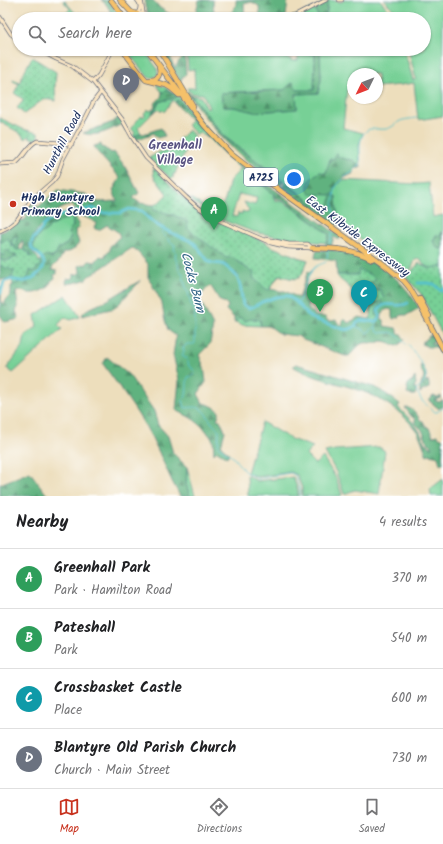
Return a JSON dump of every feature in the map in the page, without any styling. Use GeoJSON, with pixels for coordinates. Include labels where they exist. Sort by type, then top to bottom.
{"type":"FeatureCollection","features":[{"type":"Feature","properties":{"kind":"highway"},"geometry":{"type":"LineString","coordinates":[[110,0],[119,12]]}},
{"type":"Feature","properties":{"kind":"highway"},"geometry":{"type":"LineString","coordinates":[[114,0],[123,12]]}},
{"type":"Feature","properties":{"kind":"highway"},"geometry":{"type":"LineString","coordinates":[[120,0],[130,12]]}},
{"type":"Feature","properties":{"kind":"highway","name":"East Kilbride Expressway"},"geometry":{"type":"LineString","coordinates":[[152,56],[200,119],[222,145],[244,164],[388,268],[404,282],[415,297],[443,349]]}},
{"type":"Feature","properties":{"kind":"highway","name":"East Kilbride Expressway"},"geometry":{"type":"LineString","coordinates":[[155,56],[215,133],[236,155],[383,261],[403,278],[420,299],[443,343]]}},
{"type":"Feature","properties":{"kind":"highway","name":"A725"},"geometry":{"type":"LineString","coordinates":[[164,56],[194,106]]}},
{"type":"Feature","properties":{"kind":"highway","name":"A725"},"geometry":{"type":"LineString","coordinates":[[129,58],[146,78],[151,80],[156,79],[160,74],[157,62]]}},
{"type":"Feature","properties":{"kind":"highway","name":"A725"},"geometry":{"type":"LineString","coordinates":[[129,58],[144,79],[174,90],[200,119]]}},
{"type":"Feature","properties":{"kind":"highway"},"geometry":{"type":"LineString","coordinates":[[312,248],[340,249],[357,253],[388,268]]}},
{"type":"Feature","properties":{"kind":"main road"},"geometry":{"type":"LineString","coordinates":[[138,12],[140,8],[139,0]]}},
{"type":"Feature","properties":{"kind":"main road"},"geometry":{"type":"LineString","coordinates":[[139,0],[142,5],[143,12]]}},
{"type":"Feature","properties":{"kind":"main road"},"geometry":{"type":"LineString","coordinates":[[303,12],[326,0]]}},
{"type":"Feature","properties":{"kind":"main road"},"geometry":{"type":"LineString","coordinates":[[0,17],[12,35]]}},
{"type":"Feature","properties":{"kind":"main road"},"geometry":{"type":"LineString","coordinates":[[50,56],[75,68],[94,84],[122,119],[146,158],[196,206],[218,220],[271,243],[288,247],[312,248]]}},
{"type":"Feature","properties":{"kind":"main road"},"geometry":{"type":"LineString","coordinates":[[94,84],[109,56]]}},
{"type":"Feature","properties":{"kind":"main road","name":"Hunthill Road"},"geometry":{"type":"LineString","coordinates":[[0,231],[16,221],[33,198],[54,179],[94,101],[101,92]]}},
{"type":"Feature","properties":{"kind":"main road"},"geometry":{"type":"LineString","coordinates":[[0,164],[18,163],[33,144],[39,141],[72,144]]}},
{"type":"Feature","properties":{"kind":"green space"},"geometry":{"type":"Polygon","coordinates":[[[64,0],[74,12],[67,12],[70,9],[63,1],[64,0]]]}},
{"type":"Feature","properties":{"kind":"green space"},"geometry":{"type":"Polygon","coordinates":[[[101,0],[108,0],[117,12],[111,12],[106,4],[101,0]]]}},
{"type":"Feature","properties":{"kind":"green space"},"geometry":{"type":"Polygon","coordinates":[[[145,0],[153,0],[160,8],[167,12],[148,12],[145,7],[145,0]]]}},
{"type":"Feature","properties":{"kind":"green space"},"geometry":{"type":"Polygon","coordinates":[[[199,0],[213,0],[214,12],[196,12],[199,0]]]}},
{"type":"Feature","properties":{"kind":"green space"},"geometry":{"type":"Polygon","coordinates":[[[236,0],[288,0],[286,12],[259,12],[259,6],[252,2],[244,4],[245,12],[232,12],[236,5],[236,0]]]}},
{"type":"Feature","properties":{"kind":"green space"},"geometry":{"type":"Polygon","coordinates":[[[344,0],[380,0],[390,12],[327,12],[328,1],[341,2],[344,0]]]}},
{"type":"Feature","properties":{"kind":"green space"},"geometry":{"type":"Polygon","coordinates":[[[384,0],[443,0],[443,116],[418,120],[414,83],[383,86],[383,68],[347,68],[347,89],[343,128],[363,133],[359,145],[361,166],[360,168],[355,168],[354,173],[342,180],[417,184],[429,183],[433,217],[443,215],[443,266],[436,268],[430,267],[424,265],[421,259],[415,260],[412,268],[406,273],[371,246],[338,224],[335,197],[332,197],[326,213],[225,137],[191,95],[201,97],[207,108],[209,108],[203,94],[192,93],[187,88],[195,88],[194,69],[188,70],[187,56],[284,56],[291,59],[291,61],[298,60],[298,56],[315,56],[315,91],[279,90],[221,93],[223,107],[234,107],[254,112],[297,109],[296,94],[318,93],[321,80],[320,56],[406,56],[413,80],[416,79],[410,56],[431,56],[431,12],[394,12],[384,0]]]}},
{"type":"Feature","properties":{"kind":"green space"},"geometry":{"type":"Polygon","coordinates":[[[328,1],[327,12],[316,12],[315,9],[311,9],[328,1]]]}},
{"type":"Feature","properties":{"kind":"green space"},"geometry":{"type":"Polygon","coordinates":[[[315,9],[316,12],[304,12],[315,9]]]}},
{"type":"Feature","properties":{"kind":"green space"},"geometry":{"type":"Polygon","coordinates":[[[131,56],[148,56],[157,68],[158,74],[155,77],[149,78],[131,56]]]}},
{"type":"Feature","properties":{"kind":"green space"},"geometry":{"type":"Polygon","coordinates":[[[165,56],[170,56],[175,68],[179,61],[185,56],[186,75],[182,77],[180,81],[165,56]]]}},
{"type":"Feature","properties":{"kind":"green space"},"geometry":{"type":"Polygon","coordinates":[[[315,56],[320,56],[321,80],[318,93],[296,94],[297,109],[254,112],[234,107],[223,107],[221,93],[284,90],[293,82],[297,90],[314,90],[315,56]]]}},
{"type":"Feature","properties":{"kind":"green space"},"geometry":{"type":"Polygon","coordinates":[[[32,57],[56,72],[56,101],[44,99],[24,114],[17,108],[24,100],[14,93],[19,84],[13,81],[13,79],[20,82],[32,57]]]}},
{"type":"Feature","properties":{"kind":"green space"},"geometry":{"type":"Polygon","coordinates":[[[157,84],[175,93],[230,155],[207,133],[204,135],[199,132],[196,136],[187,125],[191,121],[189,118],[200,129],[200,123],[179,101],[176,102],[177,105],[173,100],[164,112],[162,110],[161,112],[158,109],[154,113],[159,102],[177,97],[162,92],[157,84]]]}},
{"type":"Feature","properties":{"kind":"green space"},"geometry":{"type":"Polygon","coordinates":[[[167,90],[177,97],[159,102],[154,113],[152,114],[155,106],[154,104],[161,97],[162,92],[167,90]]]}},
{"type":"Feature","properties":{"kind":"green space"},"geometry":{"type":"Polygon","coordinates":[[[187,91],[224,137],[283,182],[280,186],[246,160],[227,143],[186,92],[187,91]]]}},
{"type":"Feature","properties":{"kind":"green space"},"geometry":{"type":"Polygon","coordinates":[[[176,100],[179,101],[203,128],[201,130],[177,105],[176,100]]]}},
{"type":"Feature","properties":{"kind":"green space"},"geometry":{"type":"Polygon","coordinates":[[[154,108],[152,114],[138,128],[141,133],[134,137],[133,135],[135,133],[131,128],[142,116],[143,117],[145,115],[144,113],[148,109],[150,111],[154,108]]]}},
{"type":"Feature","properties":{"kind":"green space"},"geometry":{"type":"Polygon","coordinates":[[[119,117],[127,130],[126,131],[122,124],[98,134],[93,135],[83,133],[113,122],[119,117]]]}},
{"type":"Feature","properties":{"kind":"green space"},"geometry":{"type":"Polygon","coordinates":[[[0,118],[23,129],[38,133],[38,139],[34,140],[28,136],[26,139],[18,132],[0,122],[0,118]]]}},
{"type":"Feature","properties":{"kind":"green space"},"geometry":{"type":"Polygon","coordinates":[[[161,128],[165,136],[157,138],[153,133],[149,136],[137,139],[138,143],[134,137],[141,133],[143,134],[161,128]]]}},
{"type":"Feature","properties":{"kind":"green space"},"geometry":{"type":"Polygon","coordinates":[[[188,130],[192,134],[193,140],[179,163],[175,174],[173,174],[174,177],[171,179],[149,158],[161,151],[167,151],[169,153],[179,139],[188,130]]]}},
{"type":"Feature","properties":{"kind":"green space"},"geometry":{"type":"Polygon","coordinates":[[[207,133],[246,169],[341,237],[339,240],[334,237],[331,247],[326,247],[329,234],[285,201],[275,198],[274,194],[235,164],[205,135],[207,133]]]}},
{"type":"Feature","properties":{"kind":"green space"},"geometry":{"type":"Polygon","coordinates":[[[101,144],[101,146],[112,153],[114,152],[124,165],[139,193],[133,198],[140,203],[154,205],[155,210],[183,198],[205,214],[228,226],[231,257],[254,273],[270,247],[308,260],[299,278],[296,279],[279,275],[270,289],[285,291],[299,298],[308,271],[310,272],[312,270],[305,284],[308,286],[307,293],[312,298],[307,305],[307,308],[313,312],[315,316],[325,317],[328,321],[336,320],[340,325],[343,324],[343,319],[345,319],[348,323],[359,317],[369,319],[372,316],[370,303],[373,300],[376,301],[382,295],[381,290],[374,290],[375,288],[371,287],[372,290],[367,293],[362,288],[373,282],[369,274],[359,270],[359,275],[337,275],[336,261],[315,258],[316,251],[333,250],[351,254],[374,263],[385,270],[404,287],[419,308],[407,315],[401,315],[399,318],[397,317],[394,319],[392,318],[392,310],[388,309],[384,311],[381,318],[384,320],[384,326],[396,328],[398,333],[401,334],[405,340],[397,346],[383,341],[376,343],[364,343],[361,344],[349,356],[345,356],[303,340],[298,336],[280,334],[272,328],[261,326],[260,320],[252,319],[245,321],[240,317],[236,322],[234,322],[234,318],[226,310],[228,306],[226,303],[220,301],[210,286],[199,298],[213,326],[210,344],[199,355],[204,367],[206,382],[198,394],[203,403],[214,407],[219,412],[217,419],[220,420],[225,431],[221,446],[229,453],[227,457],[217,451],[214,454],[213,440],[204,428],[193,419],[176,410],[179,380],[173,355],[176,336],[168,330],[162,303],[148,277],[148,264],[135,249],[132,248],[86,279],[67,284],[67,279],[73,278],[73,275],[80,272],[79,266],[84,264],[86,265],[89,261],[96,262],[100,256],[103,257],[106,255],[106,253],[110,251],[110,246],[120,237],[118,232],[107,225],[99,230],[95,229],[94,227],[96,223],[85,217],[74,215],[73,217],[76,218],[79,227],[75,230],[75,233],[79,243],[71,251],[64,252],[59,261],[52,268],[52,270],[57,271],[57,274],[54,275],[55,278],[51,281],[49,287],[34,293],[21,291],[16,292],[18,307],[16,311],[19,319],[5,322],[0,315],[0,287],[2,286],[1,302],[3,304],[11,294],[11,286],[28,278],[30,271],[36,270],[44,257],[48,256],[51,258],[55,256],[58,249],[67,244],[71,237],[68,234],[73,226],[72,217],[68,216],[66,220],[64,219],[49,226],[48,229],[39,235],[35,240],[33,247],[40,256],[32,249],[31,244],[33,239],[47,222],[68,212],[79,211],[72,205],[67,206],[61,208],[47,220],[33,236],[31,241],[30,249],[36,256],[34,255],[31,257],[25,250],[23,250],[22,240],[21,244],[19,245],[19,250],[14,248],[18,238],[13,237],[13,247],[11,246],[8,238],[2,242],[0,241],[0,232],[4,231],[19,220],[23,221],[28,216],[24,213],[29,204],[36,205],[38,207],[58,190],[85,194],[98,202],[117,201],[113,190],[120,178],[94,148],[94,146],[101,144]]]}},
{"type":"Feature","properties":{"kind":"green space"},"geometry":{"type":"Polygon","coordinates":[[[336,152],[338,157],[353,160],[360,164],[360,168],[355,168],[354,173],[344,178],[335,186],[334,194],[310,194],[308,190],[309,181],[320,172],[326,173],[330,159],[334,159],[336,152]]]}},
{"type":"Feature","properties":{"kind":"green space"},"geometry":{"type":"Polygon","coordinates":[[[153,169],[155,169],[191,205],[216,220],[267,243],[270,246],[308,260],[299,278],[296,279],[279,275],[269,290],[266,289],[253,278],[254,273],[231,257],[226,258],[188,229],[187,221],[171,214],[154,210],[154,205],[167,194],[154,177],[153,169]]]}},
{"type":"Feature","properties":{"kind":"green space"},"geometry":{"type":"Polygon","coordinates":[[[238,170],[242,170],[274,194],[273,196],[275,200],[284,202],[330,234],[327,243],[294,240],[254,232],[222,220],[193,202],[191,198],[216,215],[225,200],[230,180],[238,172],[238,170]],[[239,194],[232,216],[237,217],[238,213],[242,214],[242,211],[248,213],[249,211],[244,202],[255,205],[257,198],[239,194]]]}},
{"type":"Feature","properties":{"kind":"green space"},"geometry":{"type":"Polygon","coordinates":[[[285,183],[326,213],[332,196],[336,196],[338,224],[336,226],[282,187],[285,183]]]}},
{"type":"Feature","properties":{"kind":"green space"},"geometry":{"type":"Polygon","coordinates":[[[68,216],[72,217],[73,226],[70,229],[70,240],[58,249],[54,256],[42,258],[33,248],[35,240],[49,226],[67,219],[68,216]]]}},
{"type":"Feature","properties":{"kind":"green space"},"geometry":{"type":"Polygon","coordinates":[[[442,231],[443,249],[441,249],[436,247],[433,241],[436,235],[440,236],[442,231]]]}},
{"type":"Feature","properties":{"kind":"green space"},"geometry":{"type":"Polygon","coordinates":[[[13,237],[18,238],[16,240],[17,245],[15,246],[15,249],[29,252],[31,257],[34,255],[41,262],[41,265],[40,267],[37,267],[36,271],[30,271],[28,278],[13,285],[12,277],[14,270],[10,270],[9,268],[5,268],[0,265],[0,259],[13,259],[17,256],[16,254],[12,254],[5,249],[5,256],[0,254],[0,241],[2,242],[8,238],[11,246],[13,247],[13,237]]]}},
{"type":"Feature","properties":{"kind":"green space"},"geometry":{"type":"Polygon","coordinates":[[[5,249],[16,254],[17,256],[13,259],[0,259],[0,254],[4,256],[5,249]]]}},
{"type":"Feature","properties":{"kind":"green space"},"geometry":{"type":"Polygon","coordinates":[[[419,263],[428,268],[443,266],[443,336],[421,294],[406,277],[419,263]]]}},
{"type":"Feature","properties":{"kind":"green space"},"geometry":{"type":"Polygon","coordinates":[[[0,265],[14,270],[14,274],[11,278],[0,280],[0,265]]]}},
{"type":"Feature","properties":{"kind":"green space"},"geometry":{"type":"Polygon","coordinates":[[[359,270],[376,279],[362,288],[367,293],[372,290],[370,286],[375,285],[378,289],[375,288],[374,290],[381,290],[384,297],[376,303],[373,300],[371,301],[369,307],[340,280],[337,275],[358,275],[359,270]]]}},
{"type":"Feature","properties":{"kind":"green space"},"geometry":{"type":"Polygon","coordinates":[[[141,280],[115,308],[82,316],[86,310],[106,301],[141,280]]]}},
{"type":"Feature","properties":{"kind":"green space"},"geometry":{"type":"Polygon","coordinates":[[[66,295],[80,317],[71,320],[65,317],[58,325],[62,329],[13,373],[7,368],[23,346],[25,335],[37,327],[35,315],[66,295]]]}},
{"type":"Feature","properties":{"kind":"green space"},"geometry":{"type":"Polygon","coordinates":[[[382,302],[383,304],[379,305],[376,310],[376,320],[369,320],[371,317],[372,307],[382,302]]]}},
{"type":"Feature","properties":{"kind":"green space"},"geometry":{"type":"Polygon","coordinates":[[[240,317],[260,320],[261,326],[240,325],[236,322],[240,317]]]}},
{"type":"Feature","properties":{"kind":"green space"},"geometry":{"type":"Polygon","coordinates":[[[431,335],[435,337],[434,342],[431,342],[431,344],[438,344],[443,352],[443,364],[437,347],[428,347],[421,344],[431,335]]]}},
{"type":"Feature","properties":{"kind":"green space"},"geometry":{"type":"Polygon","coordinates":[[[107,357],[129,375],[154,411],[158,425],[168,436],[173,453],[187,467],[186,484],[190,496],[180,496],[147,428],[103,364],[107,357]]]}},
{"type":"Feature","properties":{"kind":"green space"},"geometry":{"type":"Polygon","coordinates":[[[296,364],[381,390],[400,404],[398,407],[416,425],[425,443],[432,447],[427,441],[422,430],[415,423],[415,418],[412,417],[405,408],[408,407],[412,409],[420,420],[423,421],[429,428],[433,436],[438,435],[442,438],[443,463],[440,464],[436,455],[426,455],[417,432],[402,415],[392,407],[365,392],[306,373],[294,367],[296,364]]]}},
{"type":"Feature","properties":{"kind":"green space"},"geometry":{"type":"Polygon","coordinates":[[[421,364],[426,373],[425,382],[428,380],[429,388],[420,393],[421,383],[424,378],[420,368],[421,364]]]}},
{"type":"Feature","properties":{"kind":"green space"},"geometry":{"type":"Polygon","coordinates":[[[415,377],[415,395],[407,394],[409,382],[413,381],[415,377]]]}},
{"type":"Feature","properties":{"kind":"green space"},"geometry":{"type":"Polygon","coordinates":[[[433,396],[437,398],[441,396],[441,398],[434,400],[439,402],[443,400],[443,407],[439,409],[429,401],[433,396]]]}},
{"type":"Feature","properties":{"kind":"green space"},"geometry":{"type":"Polygon","coordinates":[[[262,422],[291,439],[313,447],[306,455],[315,464],[323,457],[336,478],[342,495],[302,496],[302,488],[297,475],[291,472],[258,477],[247,473],[262,422]]]}},
{"type":"Feature","properties":{"kind":"green space"},"geometry":{"type":"Polygon","coordinates":[[[379,447],[385,451],[379,494],[355,490],[344,494],[336,472],[325,452],[379,447]]]}},
{"type":"Feature","properties":{"kind":"green space"},"geometry":{"type":"Polygon","coordinates":[[[187,467],[195,496],[190,496],[186,484],[187,467]]]}},
{"type":"Feature","properties":{"kind":"green space"},"geometry":{"type":"Polygon","coordinates":[[[30,472],[47,495],[46,496],[0,496],[0,484],[30,472]]]}},
{"type":"Feature","properties":{"kind":"green space"},"geometry":{"type":"Polygon","coordinates":[[[247,475],[257,481],[293,477],[298,490],[298,496],[248,496],[247,475]]]}},
{"type":"Feature","properties":{"kind":"green space"},"geometry":{"type":"Polygon","coordinates":[[[443,479],[443,496],[431,496],[430,489],[443,479]]]}},
{"type":"Feature","properties":{"kind":"waterway"},"geometry":{"type":"LineString","coordinates":[[335,223],[333,209],[335,190],[337,185],[361,164],[360,144],[366,131],[370,129],[386,129],[392,127],[400,121],[416,118]]}},
{"type":"Feature","properties":{"kind":"waterway"},"geometry":{"type":"LineString","coordinates":[[81,211],[93,208],[102,213]]}},
{"type":"Feature","properties":{"kind":"waterway"},"geometry":{"type":"LineString","coordinates":[[0,294],[4,282],[8,280],[28,280],[38,274],[44,266],[44,261],[32,249],[31,244],[33,239],[47,222],[68,212],[81,211],[92,216],[100,213],[120,213],[129,209],[142,211],[158,226],[195,244],[209,262],[222,264],[226,267],[237,277],[243,305],[249,308],[276,297],[288,296],[295,301],[310,317],[343,329],[349,329],[362,320],[376,322],[380,316],[378,310],[385,305],[404,305],[408,303]]}},
{"type":"Feature","properties":{"kind":"waterway","name":"Cocks Burn"},"geometry":{"type":"LineString","coordinates":[[160,228],[162,233],[169,241],[175,245],[175,257],[179,269],[183,274],[192,307],[195,310],[195,324]]}},
{"type":"Feature","properties":{"kind":"waterway"},"geometry":{"type":"LineString","coordinates":[[329,246],[333,231]]}},
{"type":"Feature","properties":{"kind":"waterway"},"geometry":{"type":"LineString","coordinates":[[327,258],[328,251]]}},
{"type":"Feature","properties":{"kind":"waterway"},"geometry":{"type":"LineString","coordinates":[[298,304],[312,271],[317,266],[326,262]]}},
{"type":"Feature","properties":{"kind":"waterway"},"geometry":{"type":"LineString","coordinates":[[418,283],[434,284],[441,291],[443,288]]}},
{"type":"Feature","properties":{"kind":"waterway"},"geometry":{"type":"LineString","coordinates":[[374,323],[376,324],[376,330],[379,333],[389,332],[395,334],[406,344]]}},
{"type":"Feature","properties":{"kind":"waterway"},"geometry":{"type":"LineString","coordinates":[[355,326],[367,333],[375,327]]}},
{"type":"Feature","properties":{"kind":"waterway","name":"Cocks Burn"},"geometry":{"type":"LineString","coordinates":[[185,398],[188,377],[192,376],[195,372],[189,366],[187,358],[182,356],[184,351],[183,348],[187,344],[195,343],[195,329]]}},
{"type":"Feature","properties":{"kind":"waterway"},"geometry":{"type":"LineString","coordinates":[[409,345],[423,365],[426,374],[424,383],[416,390],[422,401],[435,412],[443,408]]}},
{"type":"Feature","properties":{"kind":"waterway","name":"Cocks Burn"},"geometry":{"type":"LineString","coordinates":[[183,400],[185,408],[197,407],[205,413],[219,430],[218,446],[233,457],[245,472],[258,479],[290,473],[295,475],[300,490],[300,496]]}},
{"type":"Feature","properties":{"kind":"place","name":"Blantyre Old Parish Church"},"geometry":{"type":"Point","coordinates":[126,101]}},
{"type":"Feature","properties":{"kind":"place","name":"High Blantyre Primary School"},"geometry":{"type":"Point","coordinates":[13,204]}},
{"type":"Feature","properties":{"kind":"place","name":"Greenhall Park"},"geometry":{"type":"Point","coordinates":[214,230]}},
{"type":"Feature","properties":{"kind":"place","name":"Pateshall"},"geometry":{"type":"Point","coordinates":[320,312]}},
{"type":"Feature","properties":{"kind":"place","name":"Crossbasket Castle"},"geometry":{"type":"Point","coordinates":[364,313]}},
{"type":"Feature","properties":{"kind":"district","name":"Greenhall Village"},"geometry":{"type":"Point","coordinates":[175,152]}}]}
